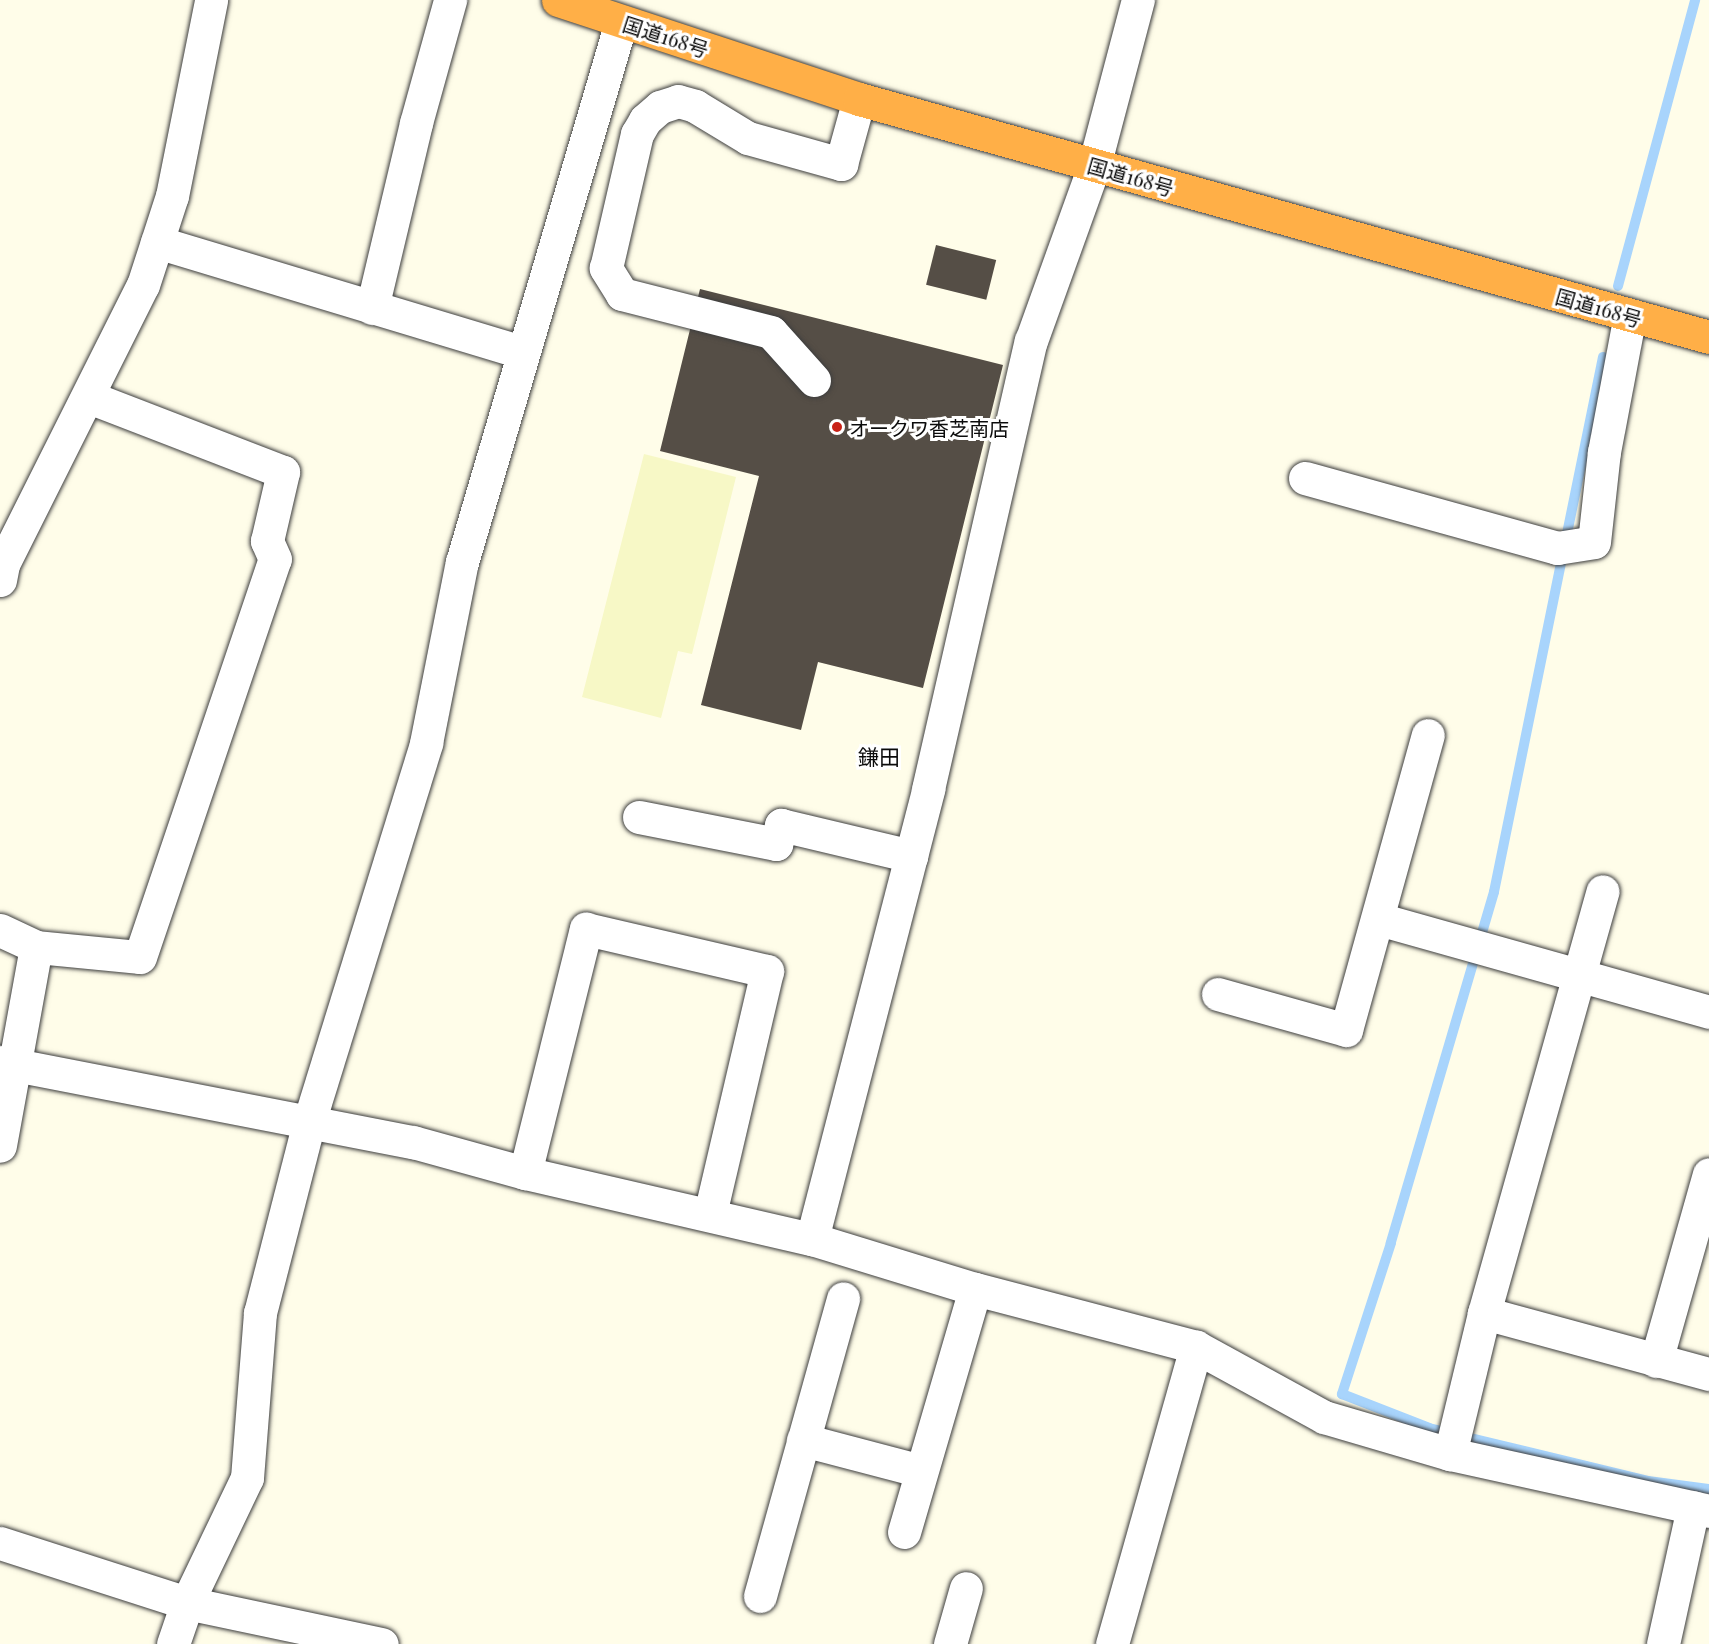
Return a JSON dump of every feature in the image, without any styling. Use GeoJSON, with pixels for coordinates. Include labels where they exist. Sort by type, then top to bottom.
{"type":"FeatureCollection","features":[{"type":"Feature","properties":{"kind":"highway","name":"国道168号"},"geometry":{"type":"LineString","coordinates":[[558,0],[859,99],[1709,337]]}},
{"type":"Feature","properties":{"kind":"street"},"geometry":{"type":"LineString","coordinates":[[1,569],[90,397],[143,285],[172,196],[211,0]]}},
{"type":"Feature","properties":{"kind":"street"},"geometry":{"type":"LineString","coordinates":[[372,308],[416,123],[450,0]]}},
{"type":"Feature","properties":{"kind":"street"},"geometry":{"type":"LineString","coordinates":[[812,1239],[911,856],[1031,341],[1094,166],[1137,0]]}},
{"type":"Feature","properties":{"kind":"street"},"geometry":{"type":"LineString","coordinates":[[173,1644],[187,1604],[247,1478],[260,1313],[309,1122],[426,743],[462,562],[621,22]]}},
{"type":"Feature","properties":{"kind":"street"},"geometry":{"type":"LineString","coordinates":[[814,380],[771,332],[622,294],[606,268],[637,134],[645,120],[660,107],[678,102],[713,115],[748,138],[841,164],[859,99]]}},
{"type":"Feature","properties":{"kind":"street"},"geometry":{"type":"LineString","coordinates":[[157,242],[522,352]]}},
{"type":"Feature","properties":{"kind":"street"},"geometry":{"type":"LineString","coordinates":[[1305,478],[1568,547],[1594,542],[1604,452],[1630,315]]}},
{"type":"Feature","properties":{"kind":"street"},"geometry":{"type":"LineString","coordinates":[[0,930],[36,947],[140,957],[275,559],[267,541],[283,472],[90,397]]}},
{"type":"Feature","properties":{"kind":"street"},"geometry":{"type":"LineString","coordinates":[[1218,994],[1346,1030],[1379,919],[1428,735]]}},
{"type":"Feature","properties":{"kind":"street"},"geometry":{"type":"LineString","coordinates":[[639,817],[776,844],[781,825],[911,856]]}},
{"type":"Feature","properties":{"kind":"street"},"geometry":{"type":"LineString","coordinates":[[1450,1454],[1484,1313],[1603,891]]}},
{"type":"Feature","properties":{"kind":"street"},"geometry":{"type":"LineString","coordinates":[[1379,919],[1709,1012]]}},
{"type":"Feature","properties":{"kind":"street"},"geometry":{"type":"LineString","coordinates":[[525,1173],[586,928],[767,971],[710,1214]]}},
{"type":"Feature","properties":{"kind":"street"},"geometry":{"type":"LineString","coordinates":[[0,1146],[7,1064],[36,947]]}},
{"type":"Feature","properties":{"kind":"street"},"geometry":{"type":"LineString","coordinates":[[7,1064],[413,1142],[525,1173],[812,1239],[975,1289],[1196,1347],[1324,1417],[1450,1454],[1701,1509],[1663,1644]]}},
{"type":"Feature","properties":{"kind":"street"},"geometry":{"type":"LineString","coordinates":[[1656,1361],[1709,1174]]}},
{"type":"Feature","properties":{"kind":"street"},"geometry":{"type":"LineString","coordinates":[[904,1532],[975,1289]]}},
{"type":"Feature","properties":{"kind":"street"},"geometry":{"type":"LineString","coordinates":[[760,1596],[843,1298]]}},
{"type":"Feature","properties":{"kind":"street"},"geometry":{"type":"LineString","coordinates":[[1484,1313],[1709,1374]]}},
{"type":"Feature","properties":{"kind":"street"},"geometry":{"type":"LineString","coordinates":[[1112,1644],[1196,1347]]}},
{"type":"Feature","properties":{"kind":"street"},"geometry":{"type":"LineString","coordinates":[[803,1440],[921,1471]]}},
{"type":"Feature","properties":{"kind":"street"},"geometry":{"type":"LineString","coordinates":[[0,1543],[187,1604],[382,1644]]}},
{"type":"Feature","properties":{"kind":"street"},"geometry":{"type":"LineString","coordinates":[[950,1644],[966,1588]]}},
{"type":"Feature","properties":{"kind":"green space"},"geometry":{"type":"Polygon","coordinates":[[[644,454],[736,477],[692,654],[678,651],[661,718],[582,697],[644,454]]]}},
{"type":"Feature","properties":{"kind":"building"},"geometry":{"type":"Polygon","coordinates":[[[936,245],[996,260],[986,300],[926,285],[936,245]]]}},
{"type":"Feature","properties":{"kind":"building"},"geometry":{"type":"Polygon","coordinates":[[[700,289],[1003,365],[923,688],[818,662],[801,730],[701,705],[759,476],[660,451],[700,289]]]}},
{"type":"Feature","properties":{"kind":"waterway"},"geometry":{"type":"LineString","coordinates":[[1618,286],[1695,0]]}},
{"type":"Feature","properties":{"kind":"waterway"},"geometry":{"type":"LineString","coordinates":[[1603,357],[1494,892],[1391,1243],[1342,1394],[1429,1428],[1648,1481],[1709,1489]]}},
{"type":"Feature","properties":{"kind":"place","name":"オークワ香芝南店"},"geometry":{"type":"Point","coordinates":[837,427]}},
{"type":"Feature","properties":{"kind":"district","name":"鎌田"},"geometry":{"type":"Point","coordinates":[879,756]}}]}
